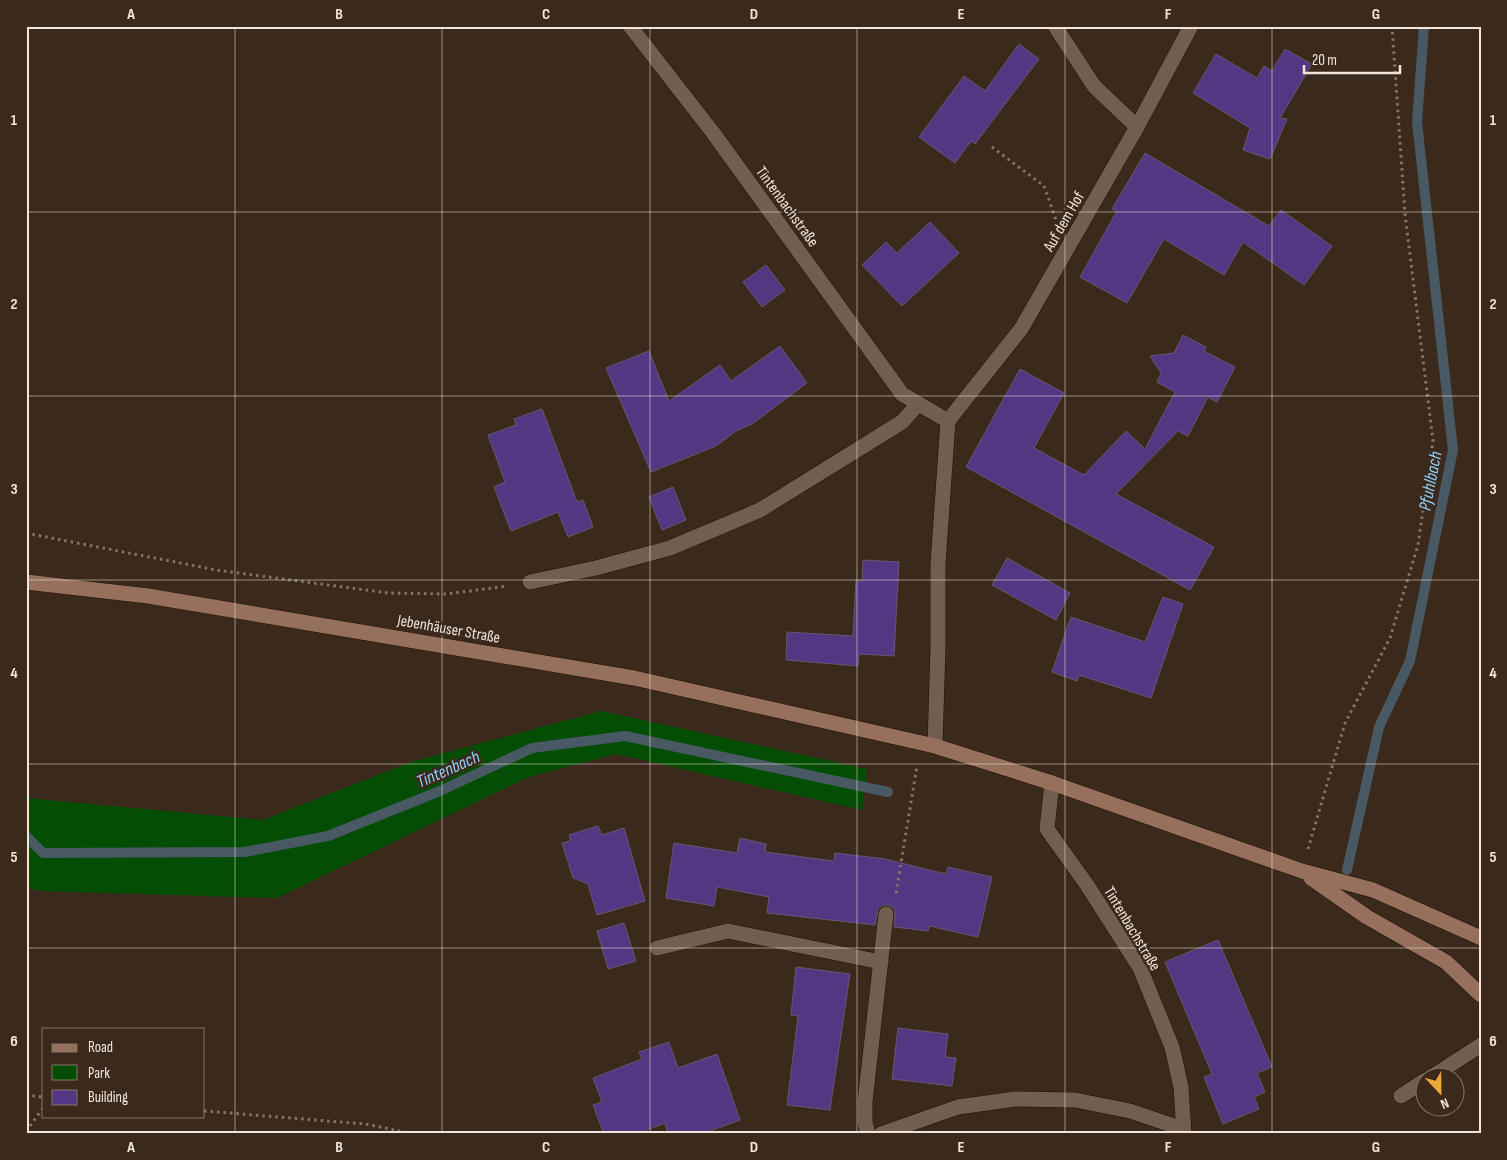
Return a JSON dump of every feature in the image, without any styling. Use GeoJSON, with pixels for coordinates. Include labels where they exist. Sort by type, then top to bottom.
{"type":"FeatureCollection","features":[{"type":"Feature","properties":{"kind":"street","name":"Tintenbachstraße"},"geometry":{"type":"LineString","coordinates":[[630,26],[714,134],[902,394],[948,421]]}},
{"type":"Feature","properties":{"kind":"street"},"geometry":{"type":"LineString","coordinates":[[1055,26],[1094,86],[1137,127]]}},
{"type":"Feature","properties":{"kind":"street","name":"Auf dem Hof"},"geometry":{"type":"LineString","coordinates":[[948,421],[1021,329],[1137,127],[1191,26]]}},
{"type":"Feature","properties":{"kind":"street"},"geometry":{"type":"LineString","coordinates":[[530,582],[596,568],[670,548],[760,510],[902,422],[918,404]]}},
{"type":"Feature","properties":{"kind":"street"},"geometry":{"type":"LineString","coordinates":[[948,421],[938,564],[938,647],[928,745],[1052,783],[1302,871],[1373,890],[1481,938]]}},
{"type":"Feature","properties":{"kind":"street","name":"Jebenhäuser Straße"},"geometry":{"type":"LineString","coordinates":[[26,582],[148,596],[634,678],[928,745]]}},
{"type":"Feature","properties":{"kind":"street","name":"Tintenbachstraße"},"geometry":{"type":"LineString","coordinates":[[881,1134],[958,1107],[1015,1099],[1075,1100],[1130,1111],[1184,1131],[1181,1087],[1172,1047],[1140,968],[1087,885],[1047,829],[1052,783]]}},
{"type":"Feature","properties":{"kind":"street"},"geometry":{"type":"LineString","coordinates":[[1302,871],[1367,917],[1446,962],[1481,996]]}},
{"type":"Feature","properties":{"kind":"street"},"geometry":{"type":"LineString","coordinates":[[868,1134],[865,1122],[865,1102],[886,914]]}},
{"type":"Feature","properties":{"kind":"street"},"geometry":{"type":"LineString","coordinates":[[657,948],[728,931],[880,962]]}},
{"type":"Feature","properties":{"kind":"street"},"geometry":{"type":"LineString","coordinates":[[1445,1068],[1481,1045]]}},
{"type":"Feature","properties":{"kind":"street"},"geometry":{"type":"LineString","coordinates":[[1400,1096],[1414,1087]]}},
{"type":"Feature","properties":{"kind":"path"},"geometry":{"type":"LineString","coordinates":[[1302,871],[1344,723],[1390,638],[1418,545],[1433,441],[1405,214],[1392,26]]}},
{"type":"Feature","properties":{"kind":"path"},"geometry":{"type":"LineString","coordinates":[[992,147],[1044,186],[1057,222],[1074,238]]}},
{"type":"Feature","properties":{"kind":"path"},"geometry":{"type":"LineString","coordinates":[[26,533],[216,570],[388,593],[446,594],[492,589],[530,582]]}},
{"type":"Feature","properties":{"kind":"path"},"geometry":{"type":"LineString","coordinates":[[886,914],[893,909],[928,745]]}},
{"type":"Feature","properties":{"kind":"path"},"geometry":{"type":"LineString","coordinates":[[26,1095],[42,1098]]}},
{"type":"Feature","properties":{"kind":"path"},"geometry":{"type":"LineString","coordinates":[[26,1131],[42,1110]]}},
{"type":"Feature","properties":{"kind":"path"},"geometry":{"type":"LineString","coordinates":[[205,1111],[365,1124],[414,1134]]}},
{"type":"Feature","properties":{"kind":"green space"},"geometry":{"type":"Polygon","coordinates":[[[601,711],[867,769],[862,810],[616,754],[529,777],[277,898],[41,891],[26,887],[26,798],[263,820],[411,762],[601,711]]]}},
{"type":"Feature","properties":{"kind":"building"},"geometry":{"type":"Polygon","coordinates":[[[1019,44],[1039,59],[975,144],[971,141],[955,163],[919,137],[964,76],[985,91],[1019,44]]]}},
{"type":"Feature","properties":{"kind":"building"},"geometry":{"type":"Polygon","coordinates":[[[1285,49],[1312,64],[1280,118],[1287,119],[1270,159],[1243,150],[1250,128],[1193,93],[1216,54],[1257,78],[1264,66],[1272,71],[1285,49]]]}},
{"type":"Feature","properties":{"kind":"building"},"geometry":{"type":"Polygon","coordinates":[[[1145,153],[1269,226],[1281,210],[1332,246],[1304,285],[1243,242],[1224,275],[1164,239],[1127,303],[1080,277],[1117,211],[1112,209],[1145,153]]]}},
{"type":"Feature","properties":{"kind":"building"},"geometry":{"type":"Polygon","coordinates":[[[930,222],[959,253],[902,306],[862,265],[886,242],[897,253],[930,222]]]}},
{"type":"Feature","properties":{"kind":"building"},"geometry":{"type":"Polygon","coordinates":[[[766,265],[785,290],[762,307],[743,282],[766,265]]]}},
{"type":"Feature","properties":{"kind":"building"},"geometry":{"type":"Polygon","coordinates":[[[1183,335],[1206,347],[1204,351],[1235,367],[1217,402],[1208,397],[1188,436],[1178,431],[1116,494],[1214,547],[1190,590],[966,467],[1020,369],[1064,393],[1034,448],[1084,475],[1126,431],[1145,449],[1175,392],[1157,382],[1161,373],[1150,356],[1174,353],[1183,335]]]}},
{"type":"Feature","properties":{"kind":"building"},"geometry":{"type":"Polygon","coordinates":[[[780,346],[807,383],[752,424],[736,431],[716,446],[651,472],[606,368],[649,351],[669,401],[720,365],[731,381],[780,346]]]}},
{"type":"Feature","properties":{"kind":"building"},"geometry":{"type":"Polygon","coordinates":[[[542,409],[577,502],[583,500],[593,527],[568,537],[558,512],[511,531],[494,487],[505,482],[488,435],[516,425],[514,419],[542,409]]]}},
{"type":"Feature","properties":{"kind":"building"},"geometry":{"type":"Polygon","coordinates":[[[673,487],[686,520],[662,530],[649,497],[673,487]]]}},
{"type":"Feature","properties":{"kind":"building"},"geometry":{"type":"Polygon","coordinates":[[[1007,558],[1070,593],[1056,620],[992,585],[1007,558]]]}},
{"type":"Feature","properties":{"kind":"building"},"geometry":{"type":"Polygon","coordinates":[[[863,560],[899,562],[894,656],[859,654],[858,666],[786,660],[787,632],[853,636],[856,580],[862,581],[863,560]]]}},
{"type":"Feature","properties":{"kind":"building"},"geometry":{"type":"Polygon","coordinates":[[[1163,597],[1183,604],[1151,698],[1079,675],[1077,681],[1052,672],[1071,617],[1145,642],[1163,597]]]}},
{"type":"Feature","properties":{"kind":"building"},"geometry":{"type":"Polygon","coordinates":[[[598,826],[602,835],[624,828],[645,901],[597,915],[588,884],[573,878],[562,843],[571,841],[569,835],[598,826]]]}},
{"type":"Feature","properties":{"kind":"building"},"geometry":{"type":"Polygon","coordinates":[[[740,838],[766,844],[765,852],[834,861],[835,853],[885,859],[946,874],[948,867],[992,877],[978,937],[929,926],[928,931],[894,927],[895,911],[888,905],[878,909],[875,925],[767,913],[769,897],[717,887],[714,906],[666,898],[674,843],[737,853],[740,838]]]}},
{"type":"Feature","properties":{"kind":"building"},"geometry":{"type":"Polygon","coordinates":[[[624,923],[636,961],[608,969],[597,931],[624,923]]]}},
{"type":"Feature","properties":{"kind":"building"},"geometry":{"type":"Polygon","coordinates":[[[1218,940],[1272,1067],[1257,1073],[1265,1092],[1254,1097],[1259,1109],[1223,1124],[1204,1077],[1212,1074],[1165,962],[1218,940]]]}},
{"type":"Feature","properties":{"kind":"building"},"geometry":{"type":"Polygon","coordinates":[[[796,967],[850,974],[830,1110],[787,1105],[798,1016],[791,1015],[796,967]]]}},
{"type":"Feature","properties":{"kind":"building"},"geometry":{"type":"Polygon","coordinates":[[[898,1028],[948,1034],[945,1057],[956,1058],[952,1086],[892,1079],[898,1028]]]}},
{"type":"Feature","properties":{"kind":"building"},"geometry":{"type":"Polygon","coordinates":[[[669,1042],[678,1068],[717,1054],[740,1120],[702,1134],[668,1134],[665,1123],[637,1134],[604,1134],[593,1105],[602,1102],[593,1078],[642,1059],[639,1052],[669,1042]]]}},
{"type":"Feature","properties":{"kind":"waterway","name":"Pfuhlbach"},"geometry":{"type":"LineString","coordinates":[[1347,870],[1379,727],[1410,661],[1453,450],[1417,122],[1424,26]]}},
{"type":"Feature","properties":{"kind":"waterway","name":"Tintenbach"},"geometry":{"type":"LineString","coordinates":[[26,836],[43,853],[245,852],[328,836],[440,791],[532,748],[625,736],[888,792]]}}]}
